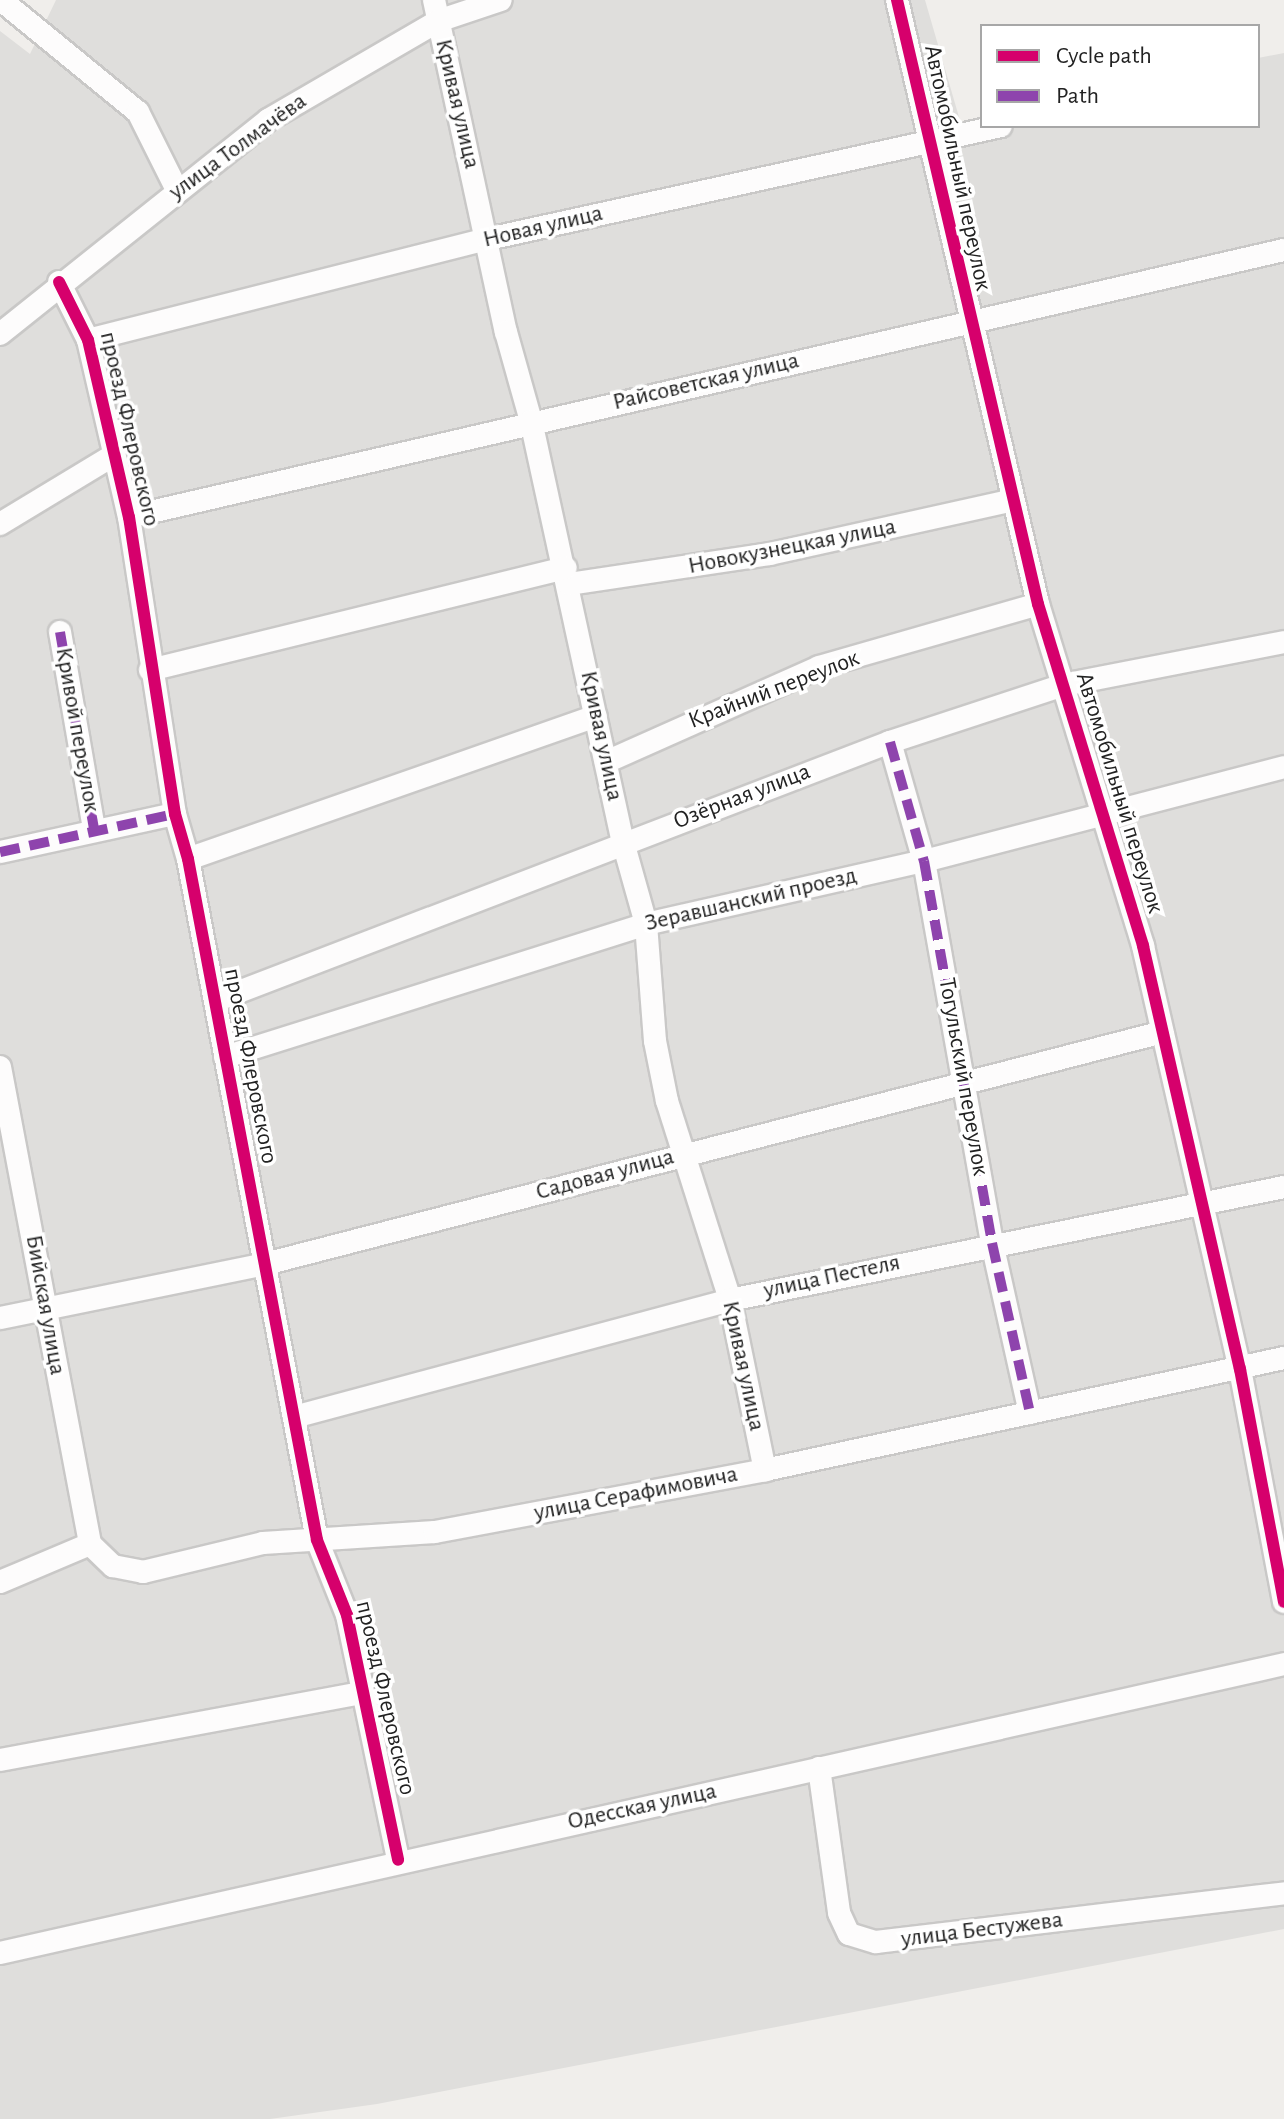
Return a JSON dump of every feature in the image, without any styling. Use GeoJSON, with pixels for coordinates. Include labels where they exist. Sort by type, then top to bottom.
{"type":"FeatureCollection","features":[{"type":"Feature","properties":{"kind":"street","name":"улица Толмачёва"},"geometry":{"type":"LineString","coordinates":[[0,334],[59,282],[268,120],[436,11],[501,0]]}},
{"type":"Feature","properties":{"kind":"street","name":"Автомобильный переулок"},"geometry":{"type":"LineString","coordinates":[[897,0],[968,323],[1038,604],[1102,812],[1163,1032],[1240,1369],[1284,1602]]}},
{"type":"Feature","properties":{"kind":"street"},"geometry":{"type":"LineString","coordinates":[[7,8],[138,112],[177,190]]}},
{"type":"Feature","properties":{"kind":"street","name":"Кривая улица"},"geometry":{"type":"LineString","coordinates":[[436,11],[568,576],[623,842],[646,924],[655,1041],[667,1101],[730,1300],[765,1470]]}},
{"type":"Feature","properties":{"kind":"street","name":"Новая улица"},"geometry":{"type":"LineString","coordinates":[[88,340],[488,239],[992,128]]}},
{"type":"Feature","properties":{"kind":"street","name":"Райсоветская улица"},"geometry":{"type":"LineString","coordinates":[[129,517],[531,421],[1284,250]]}},
{"type":"Feature","properties":{"kind":"street","name":"проезд Флеровского"},"geometry":{"type":"LineString","coordinates":[[59,282],[88,340],[129,517],[150,670],[175,814],[188,859],[317,1540],[347,1615],[398,1860]]}},
{"type":"Feature","properties":{"kind":"street"},"geometry":{"type":"LineString","coordinates":[[0,524],[114,455]]}},
{"type":"Feature","properties":{"kind":"street","name":"Новокузнецкая улица"},"geometry":{"type":"LineString","coordinates":[[150,670],[568,576],[770,554],[1013,500]]}},
{"type":"Feature","properties":{"kind":"street","name":"Крайний переулок"},"geometry":{"type":"LineString","coordinates":[[606,762],[819,667],[1038,604]]}},
{"type":"Feature","properties":{"kind":"street","name":"Кривой переулок"},"geometry":{"type":"LineString","coordinates":[[60,632],[94,829]]}},
{"type":"Feature","properties":{"kind":"street","name":"Озёрная улица"},"geometry":{"type":"LineString","coordinates":[[215,1001],[890,742],[1063,685],[1284,642]]}},
{"type":"Feature","properties":{"kind":"street"},"geometry":{"type":"LineString","coordinates":[[188,859],[596,716]]}},
{"type":"Feature","properties":{"kind":"street","name":"Тогульский переулок"},"geometry":{"type":"LineString","coordinates":[[890,742],[924,861],[992,1243],[1030,1413]]}},
{"type":"Feature","properties":{"kind":"street","name":"Зеравшанский проезд"},"geometry":{"type":"LineString","coordinates":[[225,1057],[646,924],[924,861],[1102,812],[1284,767]]}},
{"type":"Feature","properties":{"kind":"street"},"geometry":{"type":"LineString","coordinates":[[0,852],[94,829],[175,814]]}},
{"type":"Feature","properties":{"kind":"street","name":"Садовая улица"},"geometry":{"type":"LineString","coordinates":[[0,1318],[46,1312],[265,1264],[965,1079],[1163,1032]]}},
{"type":"Feature","properties":{"kind":"street","name":"Бийская улица"},"geometry":{"type":"LineString","coordinates":[[0,1067],[6,1119],[90,1544]]}},
{"type":"Feature","properties":{"kind":"street","name":"улица Пестеля"},"geometry":{"type":"LineString","coordinates":[[294,1417],[730,1300],[992,1243],[1284,1187]]}},
{"type":"Feature","properties":{"kind":"street","name":"улица Серафимовича"},"geometry":{"type":"LineString","coordinates":[[90,1544],[113,1566],[143,1572],[263,1543],[435,1532],[765,1470],[1284,1358]]}},
{"type":"Feature","properties":{"kind":"street"},"geometry":{"type":"LineString","coordinates":[[0,1582],[90,1544]]}},
{"type":"Feature","properties":{"kind":"street","name":"Одесская улица"},"geometry":{"type":"LineString","coordinates":[[0,1953],[398,1860],[1284,1664]]}},
{"type":"Feature","properties":{"kind":"street"},"geometry":{"type":"LineString","coordinates":[[0,1760],[362,1693]]}},
{"type":"Feature","properties":{"kind":"street","name":"улица Бестужева"},"geometry":{"type":"LineString","coordinates":[[819,1768],[839,1913],[849,1934],[876,1942],[1284,1893]]}},
{"type":"Feature","properties":{"kind":"shaded area"},"geometry":{"type":"Polygon","coordinates":[[[56,0],[925,0],[961,124],[980,128],[1260,128],[1260,58],[1284,53],[1284,1929],[377,2104],[270,2119],[0,2119],[0,31],[30,54],[56,0]]]}},
{"type":"Feature","properties":{"kind":"marked path"},"geometry":{"type":"LineString","coordinates":[[60,632],[94,829]]}},
{"type":"Feature","properties":{"kind":"marked path"},"geometry":{"type":"LineString","coordinates":[[890,742],[924,861],[992,1243],[1030,1413]]}},
{"type":"Feature","properties":{"kind":"marked path"},"geometry":{"type":"LineString","coordinates":[[0,852],[175,814]]}},
{"type":"Feature","properties":{"kind":"cycle path"},"geometry":{"type":"LineString","coordinates":[[897,0],[1038,604],[1143,946],[1240,1369],[1284,1602]]}},
{"type":"Feature","properties":{"kind":"cycle path"},"geometry":{"type":"LineString","coordinates":[[59,282],[88,340],[129,517],[175,814],[188,859],[317,1540],[347,1615],[398,1860]]}}]}
